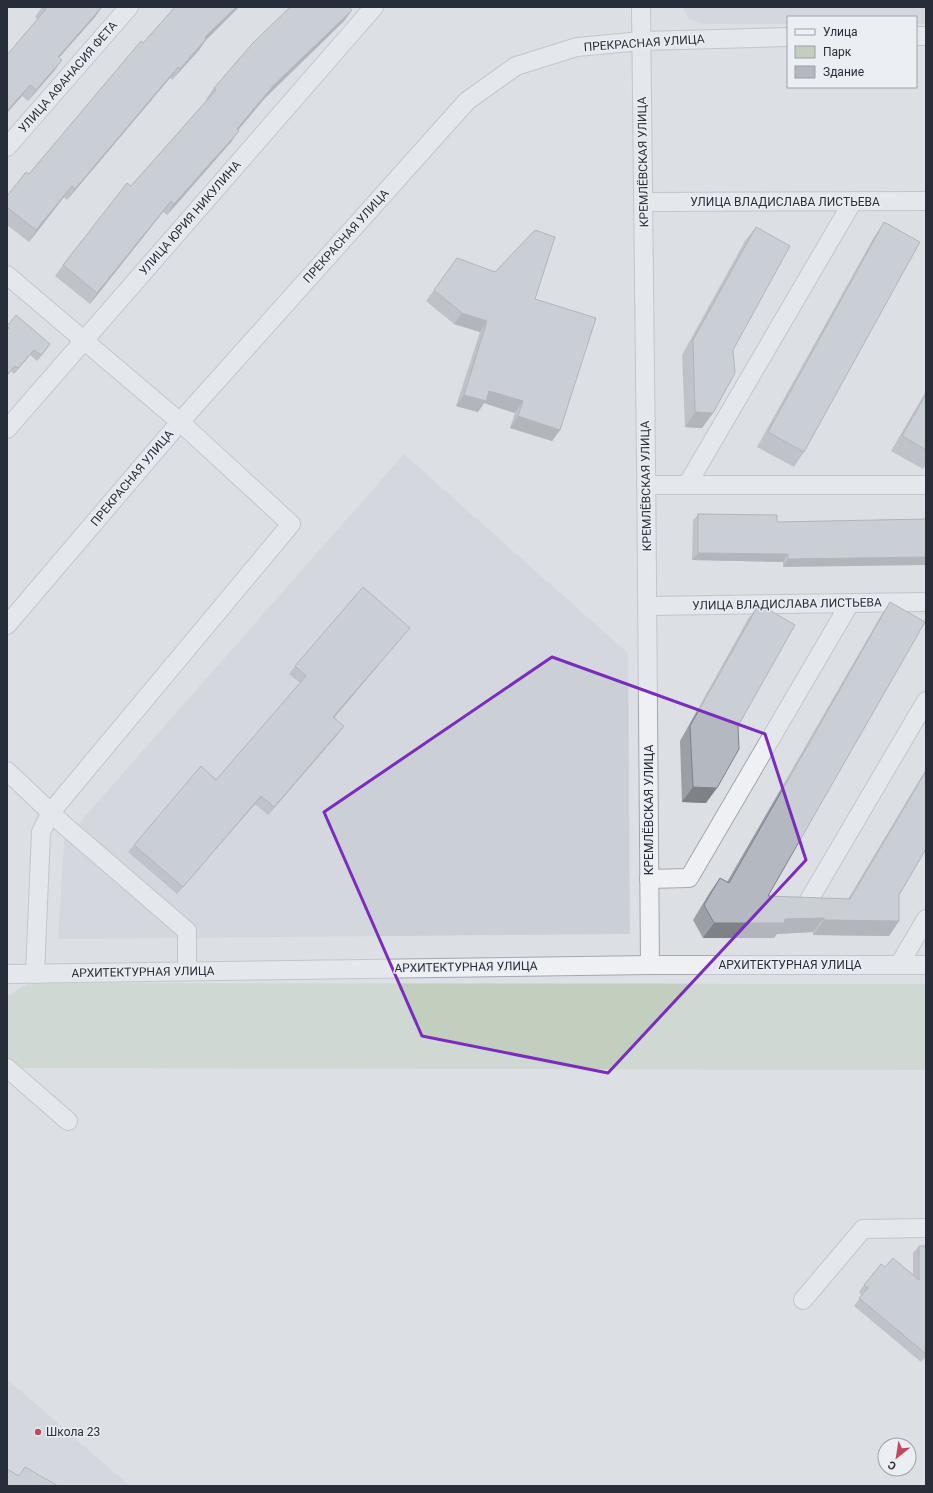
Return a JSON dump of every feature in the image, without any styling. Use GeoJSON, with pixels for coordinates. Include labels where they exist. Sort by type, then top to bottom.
{"type":"FeatureCollection","features":[{"type":"Feature","properties":{"kind":"street","name":"УЛИЦА АФАНАСИЯ ФЕТА"},"geometry":{"type":"LineString","coordinates":[[7,147],[129,7]]}},
{"type":"Feature","properties":{"kind":"street","name":"УЛИЦА ЮРИЯ НИКУЛИНА"},"geometry":{"type":"LineString","coordinates":[[7,429],[374,7]]}},
{"type":"Feature","properties":{"kind":"street","name":"КРЕМЛЁВСКАЯ УЛИЦА"},"geometry":{"type":"LineString","coordinates":[[641,7],[646,485],[649,606],[650,965]]}},
{"type":"Feature","properties":{"kind":"street","name":"ПРЕКРАСНАЯ УЛИЦА"},"geometry":{"type":"LineString","coordinates":[[7,625],[180,422],[467,101],[516,66],[578,47],[642,41],[787,37]]}},
{"type":"Feature","properties":{"kind":"street"},"geometry":{"type":"LineString","coordinates":[[687,485],[853,201]]}},
{"type":"Feature","properties":{"kind":"street","name":"УЛИЦА ВЛАДИСЛАВА ЛИСТЬЕВА"},"geometry":{"type":"LineString","coordinates":[[644,202],[926,201]]}},
{"type":"Feature","properties":{"kind":"street"},"geometry":{"type":"LineString","coordinates":[[7,275],[180,422],[291,524],[50,812],[41,832],[35,974]]}},
{"type":"Feature","properties":{"kind":"street"},"geometry":{"type":"LineString","coordinates":[[646,485],[926,485]]}},
{"type":"Feature","properties":{"kind":"street","name":"УЛИЦА ВЛАДИСЛАВА ЛИСТЬЕВА"},"geometry":{"type":"LineString","coordinates":[[649,606],[926,602]]}},
{"type":"Feature","properties":{"kind":"street"},"geometry":{"type":"LineString","coordinates":[[649,880],[688,878],[850,603]]}},
{"type":"Feature","properties":{"kind":"street"},"geometry":{"type":"LineString","coordinates":[[810,900],[926,701]]}},
{"type":"Feature","properties":{"kind":"street"},"geometry":{"type":"LineString","coordinates":[[7,771],[50,812],[187,931],[187,970]]}},
{"type":"Feature","properties":{"kind":"street"},"geometry":{"type":"LineString","coordinates":[[899,965],[926,919]]}},
{"type":"Feature","properties":{"kind":"street","name":"АРХИТЕКТУРНАЯ УЛИЦА"},"geometry":{"type":"LineString","coordinates":[[7,974],[187,970],[650,965],[926,965]]}},
{"type":"Feature","properties":{"kind":"street"},"geometry":{"type":"LineString","coordinates":[[7,1068],[68,1121]]}},
{"type":"Feature","properties":{"kind":"street"},"geometry":{"type":"LineString","coordinates":[[803,1300],[863,1229],[926,1228]]}},
{"type":"Feature","properties":{"kind":"highlighted area"},"geometry":{"type":"Polygon","coordinates":[[[552,657],[765,734],[806,860],[608,1073],[422,1036],[324,812],[552,657]]]}},
{"type":"Feature","properties":{"kind":"shaded area"},"geometry":{"type":"Polygon","coordinates":[[[682,7],[926,7],[926,24],[917,24],[917,16],[787,16],[787,24],[704,24],[689,19],[682,7]]]}},
{"type":"Feature","properties":{"kind":"shaded area"},"geometry":{"type":"Polygon","coordinates":[[[404,454],[628,653],[630,934],[58,939],[64,840],[404,454]]]}},
{"type":"Feature","properties":{"kind":"shaded area","name":"Школа 23"},"geometry":{"type":"Polygon","coordinates":[[[7,1379],[130,1486],[7,1486],[7,1379]]]}},
{"type":"Feature","properties":{"kind":"green space"},"geometry":{"type":"Polygon","coordinates":[[[29,983],[926,984],[926,1070],[7,1068],[7,996],[29,983]]]}},
{"type":"Feature","properties":{"kind":"building"},"geometry":{"type":"Polygon","coordinates":[[[44,7],[102,7],[58,57],[62,60],[36,90],[30,85],[7,111],[7,55],[46,9],[44,7]]]}},
{"type":"Feature","properties":{"kind":"building"},"geometry":{"type":"Polygon","coordinates":[[[175,7],[236,7],[205,37],[206,39],[180,69],[178,67],[75,189],[72,186],[36,230],[7,207],[7,196],[26,172],[29,174],[141,41],[143,43],[175,7]]]}},
{"type":"Feature","properties":{"kind":"building"},"geometry":{"type":"Polygon","coordinates":[[[290,7],[349,7],[352,10],[273,86],[237,129],[239,131],[174,204],[171,201],[97,293],[63,265],[127,183],[131,186],[216,90],[214,88],[252,44],[290,7]]]}},
{"type":"Feature","properties":{"kind":"building"},"geometry":{"type":"Polygon","coordinates":[[[884,222],[920,242],[804,452],[768,432],[884,222]]]}},
{"type":"Feature","properties":{"kind":"building"},"geometry":{"type":"Polygon","coordinates":[[[756,227],[790,246],[733,350],[735,373],[713,413],[695,412],[693,340],[756,227]]]}},
{"type":"Feature","properties":{"kind":"building"},"geometry":{"type":"Polygon","coordinates":[[[535,230],[555,237],[535,299],[596,318],[560,430],[518,416],[523,401],[489,391],[486,401],[464,395],[487,321],[462,313],[434,290],[457,258],[495,272],[535,230]]]}},
{"type":"Feature","properties":{"kind":"building"},"geometry":{"type":"Polygon","coordinates":[[[16,315],[50,344],[41,355],[34,350],[18,368],[15,366],[7,375],[7,330],[9,328],[7,326],[16,315]]]}},
{"type":"Feature","properties":{"kind":"building"},"geometry":{"type":"Polygon","coordinates":[[[926,394],[926,450],[902,436],[926,394]]]}},
{"type":"Feature","properties":{"kind":"building"},"geometry":{"type":"Polygon","coordinates":[[[698,514],[777,515],[777,522],[926,519],[926,557],[788,559],[788,554],[698,553],[698,514]]]}},
{"type":"Feature","properties":{"kind":"building"},"geometry":{"type":"Polygon","coordinates":[[[363,587],[410,628],[333,717],[344,726],[274,807],[261,796],[183,887],[134,845],[201,766],[216,780],[306,676],[295,666],[363,587]]]}},
{"type":"Feature","properties":{"kind":"building"},"geometry":{"type":"Polygon","coordinates":[[[890,602],[925,622],[768,896],[850,899],[926,771],[926,849],[899,895],[899,921],[824,920],[824,918],[785,919],[784,923],[714,923],[704,905],[720,878],[729,883],[890,602]]]}},
{"type":"Feature","properties":{"kind":"building"},"geometry":{"type":"Polygon","coordinates":[[[759,604],[795,625],[738,726],[739,749],[717,788],[693,787],[690,726],[759,604]]]}},
{"type":"Feature","properties":{"kind":"building"},"geometry":{"type":"Polygon","coordinates":[[[919,1246],[926,1246],[926,1354],[859,1298],[868,1288],[864,1285],[881,1264],[885,1267],[893,1258],[919,1280],[919,1246]]]}},
{"type":"Feature","properties":{"kind":"building"},"geometry":{"type":"Polygon","coordinates":[[[25,1467],[58,1486],[7,1486],[7,1469],[19,1476],[25,1467]]]}},
{"type":"Feature","properties":{"kind":"place","name":"Школа 23"},"geometry":{"type":"Point","coordinates":[38,1432]}}]}
